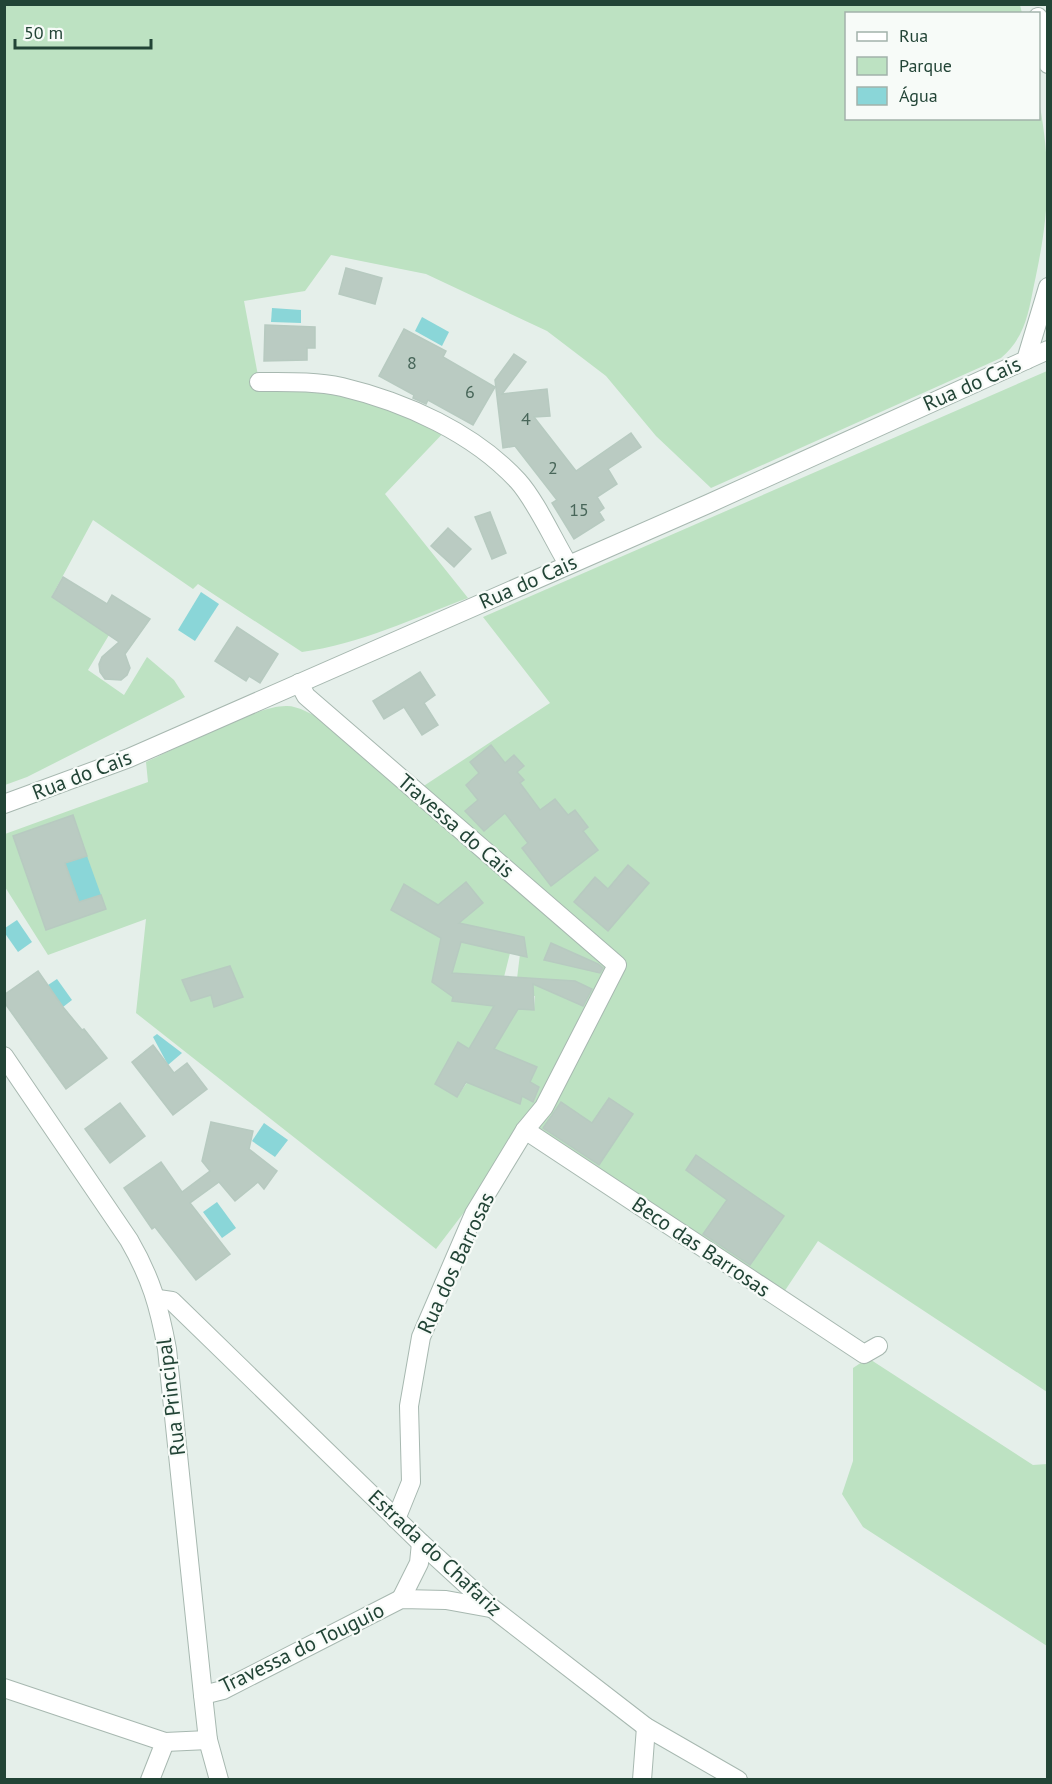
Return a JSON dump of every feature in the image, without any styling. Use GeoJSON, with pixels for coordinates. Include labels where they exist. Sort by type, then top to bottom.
{"type":"FeatureCollection","features":[{"type":"Feature","properties":{"kind":"street"},"geometry":{"type":"LineString","coordinates":[[1040,26],[1047,64]]}},
{"type":"Feature","properties":{"kind":"street"},"geometry":{"type":"LineString","coordinates":[[1026,360],[1047,287]]}},
{"type":"Feature","properties":{"kind":"street","name":"Rua do Cais"},"geometry":{"type":"LineString","coordinates":[[4,804],[129,758],[1047,350]]}},
{"type":"Feature","properties":{"kind":"street"},"geometry":{"type":"LineString","coordinates":[[259,382],[308,382],[341,387],[400,405],[448,428],[489,454],[519,483],[568,564]]}},
{"type":"Feature","properties":{"kind":"street","name":"Travessa do Cais"},"geometry":{"type":"LineString","coordinates":[[299,683],[306,696],[617,965]]}},
{"type":"Feature","properties":{"kind":"street","name":"Rua dos Barrosas"},"geometry":{"type":"LineString","coordinates":[[396,1519],[411,1482],[409,1406],[421,1336],[474,1214],[525,1130],[544,1107],[617,965]]}},
{"type":"Feature","properties":{"kind":"street","name":"Rua Principal"},"geometry":{"type":"LineString","coordinates":[[4,1056],[129,1240],[146,1268],[158,1299],[167,1349],[202,1695],[208,1740],[219,1779]]}},
{"type":"Feature","properties":{"kind":"street","name":"Beco das Barrosas"},"geometry":{"type":"LineString","coordinates":[[525,1130],[864,1354],[878,1346]]}},
{"type":"Feature","properties":{"kind":"street","name":"Estrada do Chafariz"},"geometry":{"type":"LineString","coordinates":[[158,1299],[172,1301],[421,1543],[492,1608],[646,1727],[738,1779]]}},
{"type":"Feature","properties":{"kind":"street","name":"Travessa do Touguio"},"geometry":{"type":"LineString","coordinates":[[401,1599],[418,1563],[421,1543]]}},
{"type":"Feature","properties":{"kind":"street","name":"Travessa do Touguio"},"geometry":{"type":"LineString","coordinates":[[202,1695],[223,1690],[401,1599],[446,1600],[492,1608]]}},
{"type":"Feature","properties":{"kind":"street"},"geometry":{"type":"LineString","coordinates":[[4,1688],[165,1742],[208,1740]]}},
{"type":"Feature","properties":{"kind":"street"},"geometry":{"type":"LineString","coordinates":[[642,1779],[646,1727]]}},
{"type":"Feature","properties":{"kind":"street"},"geometry":{"type":"LineString","coordinates":[[150,1779],[165,1742]]}},
{"type":"Feature","properties":{"kind":"green space"},"geometry":{"type":"Polygon","coordinates":[[[4,5],[1020,5],[1022,12],[845,12],[845,120],[1040,120],[1040,107],[1047,172],[1043,237],[1024,325],[1015,342],[1001,358],[711,488],[656,436],[606,376],[547,331],[426,274],[331,255],[305,291],[244,301],[259,381],[308,382],[448,428],[385,494],[468,598],[366,637],[302,652],[198,584],[193,589],[93,520],[52,596],[109,635],[88,670],[124,695],[147,657],[174,680],[185,697],[27,777],[5,785],[4,5]]]}},
{"type":"Feature","properties":{"kind":"green space"},"geometry":{"type":"Polygon","coordinates":[[[1047,371],[1047,1392],[818,1241],[784,1292],[527,1130],[436,1249],[136,1013],[146,919],[48,955],[5,887],[5,834],[148,782],[146,762],[256,712],[287,706],[316,716],[371,755],[416,791],[550,703],[483,617],[1047,371]],[[510,953],[504,977],[453,1001],[534,1009],[535,996],[515,995],[520,954],[510,953]],[[459,1043],[435,1084],[457,1097],[484,1058],[459,1043]]]}},
{"type":"Feature","properties":{"kind":"green space"},"geometry":{"type":"Polygon","coordinates":[[[868,1358],[1033,1465],[1047,1464],[1047,1646],[863,1527],[842,1494],[853,1461],[853,1368],[868,1358]]]}},
{"type":"Feature","properties":{"kind":"water"},"geometry":{"type":"Polygon","coordinates":[[[272,308],[301,310],[301,323],[271,322],[272,308]]]}},
{"type":"Feature","properties":{"kind":"water"},"geometry":{"type":"Polygon","coordinates":[[[422,317],[449,332],[442,346],[415,331],[422,317]]]}},
{"type":"Feature","properties":{"kind":"water"},"geometry":{"type":"Polygon","coordinates":[[[201,592],[219,604],[195,641],[178,630],[201,592]]]}},
{"type":"Feature","properties":{"kind":"water"},"geometry":{"type":"Polygon","coordinates":[[[87,856],[101,895],[79,902],[65,863],[87,856]]]}},
{"type":"Feature","properties":{"kind":"water"},"geometry":{"type":"Polygon","coordinates":[[[17,920],[32,942],[18,952],[4,932],[5,928],[17,920]]]}},
{"type":"Feature","properties":{"kind":"water"},"geometry":{"type":"Polygon","coordinates":[[[57,979],[72,1000],[63,1007],[48,985],[57,979]]]}},
{"type":"Feature","properties":{"kind":"water"},"geometry":{"type":"Polygon","coordinates":[[[157,1034],[182,1053],[168,1065],[153,1037],[157,1034]]]}},
{"type":"Feature","properties":{"kind":"water"},"geometry":{"type":"Polygon","coordinates":[[[264,1123],[288,1140],[275,1157],[252,1141],[264,1123]]]}},
{"type":"Feature","properties":{"kind":"water"},"geometry":{"type":"Polygon","coordinates":[[[217,1202],[236,1228],[222,1238],[203,1212],[217,1202]]]}},
{"type":"Feature","properties":{"kind":"building"},"geometry":{"type":"Polygon","coordinates":[[[346,268],[382,278],[375,304],[339,294],[346,268]]]}},
{"type":"Feature","properties":{"kind":"building"},"geometry":{"type":"Polygon","coordinates":[[[265,325],[315,327],[315,348],[307,348],[307,360],[264,361],[265,325]]]}},
{"type":"Feature","properties":{"kind":"building"},"geometry":{"type":"Polygon","coordinates":[[[404,329],[446,351],[443,357],[495,387],[473,425],[428,400],[426,404],[413,398],[414,395],[379,376],[404,329]]]}},
{"type":"Feature","properties":{"kind":"building"},"geometry":{"type":"Polygon","coordinates":[[[514,354],[526,362],[502,394],[547,389],[550,416],[534,417],[576,471],[631,433],[641,447],[608,469],[617,484],[597,497],[604,508],[599,512],[604,520],[574,539],[552,503],[557,500],[515,446],[503,448],[495,380],[514,354]]]}},
{"type":"Feature","properties":{"kind":"building"},"geometry":{"type":"Polygon","coordinates":[[[490,512],[506,553],[492,559],[475,517],[490,512]]]}},
{"type":"Feature","properties":{"kind":"building"},"geometry":{"type":"Polygon","coordinates":[[[448,528],[471,549],[454,567],[431,546],[448,528]]]}},
{"type":"Feature","properties":{"kind":"building"},"geometry":{"type":"Polygon","coordinates":[[[63,577],[107,604],[112,595],[150,619],[125,654],[130,668],[121,680],[105,679],[100,672],[99,664],[102,657],[119,642],[52,597],[63,577]]]}},
{"type":"Feature","properties":{"kind":"building"},"geometry":{"type":"Polygon","coordinates":[[[237,627],[278,654],[260,683],[249,676],[246,681],[215,661],[237,627]]]}},
{"type":"Feature","properties":{"kind":"building"},"geometry":{"type":"Polygon","coordinates":[[[420,672],[435,695],[424,703],[438,725],[422,735],[404,707],[384,719],[373,701],[420,672]]]}},
{"type":"Feature","properties":{"kind":"building"},"geometry":{"type":"Polygon","coordinates":[[[491,745],[505,763],[514,755],[524,766],[517,772],[524,780],[520,783],[540,810],[555,799],[568,815],[575,810],[588,827],[583,831],[598,850],[551,886],[522,848],[528,843],[505,813],[484,831],[465,811],[478,800],[466,785],[479,773],[470,762],[491,745]]]}},
{"type":"Feature","properties":{"kind":"building"},"geometry":{"type":"Polygon","coordinates":[[[73,815],[87,856],[65,863],[79,902],[101,895],[106,909],[46,930],[13,836],[73,815]]]}},
{"type":"Feature","properties":{"kind":"building"},"geometry":{"type":"Polygon","coordinates":[[[628,865],[649,883],[608,931],[574,902],[595,877],[608,889],[628,865]]]}},
{"type":"Feature","properties":{"kind":"building"},"geometry":{"type":"Polygon","coordinates":[[[466,882],[483,903],[459,923],[524,937],[527,957],[461,942],[452,973],[575,981],[592,989],[583,1006],[533,984],[534,1010],[518,1009],[494,1049],[537,1067],[530,1082],[539,1087],[533,1102],[522,1096],[520,1104],[466,1082],[457,1097],[435,1084],[458,1042],[469,1049],[494,1006],[452,1001],[453,997],[432,982],[441,938],[391,910],[404,884],[438,905],[466,882]]]}},
{"type":"Feature","properties":{"kind":"building"},"geometry":{"type":"Polygon","coordinates":[[[551,943],[603,968],[600,973],[544,960],[551,943]]]}},
{"type":"Feature","properties":{"kind":"building"},"geometry":{"type":"Polygon","coordinates":[[[230,966],[243,997],[214,1007],[211,995],[191,1001],[182,980],[230,966]]]}},
{"type":"Feature","properties":{"kind":"building"},"geometry":{"type":"Polygon","coordinates":[[[38,971],[63,1007],[107,1058],[66,1089],[4,1002],[4,995],[38,971]]]}},
{"type":"Feature","properties":{"kind":"building"},"geometry":{"type":"Polygon","coordinates":[[[153,1045],[174,1073],[187,1063],[207,1089],[173,1115],[132,1062],[153,1045]]]}},
{"type":"Feature","properties":{"kind":"building"},"geometry":{"type":"Polygon","coordinates":[[[609,1098],[633,1114],[599,1165],[543,1128],[561,1102],[592,1123],[609,1098]]]}},
{"type":"Feature","properties":{"kind":"building"},"geometry":{"type":"Polygon","coordinates":[[[120,1103],[145,1136],[110,1163],[85,1129],[120,1103]]]}},
{"type":"Feature","properties":{"kind":"building"},"geometry":{"type":"Polygon","coordinates":[[[211,1122],[253,1131],[249,1149],[277,1171],[264,1189],[258,1182],[235,1201],[219,1182],[190,1203],[230,1254],[196,1280],[155,1227],[152,1229],[124,1188],[161,1162],[182,1192],[210,1171],[202,1161],[211,1122]]]}},
{"type":"Feature","properties":{"kind":"building"},"geometry":{"type":"Polygon","coordinates":[[[696,1155],[784,1216],[750,1265],[703,1234],[727,1200],[686,1170],[696,1155]]]}}]}
